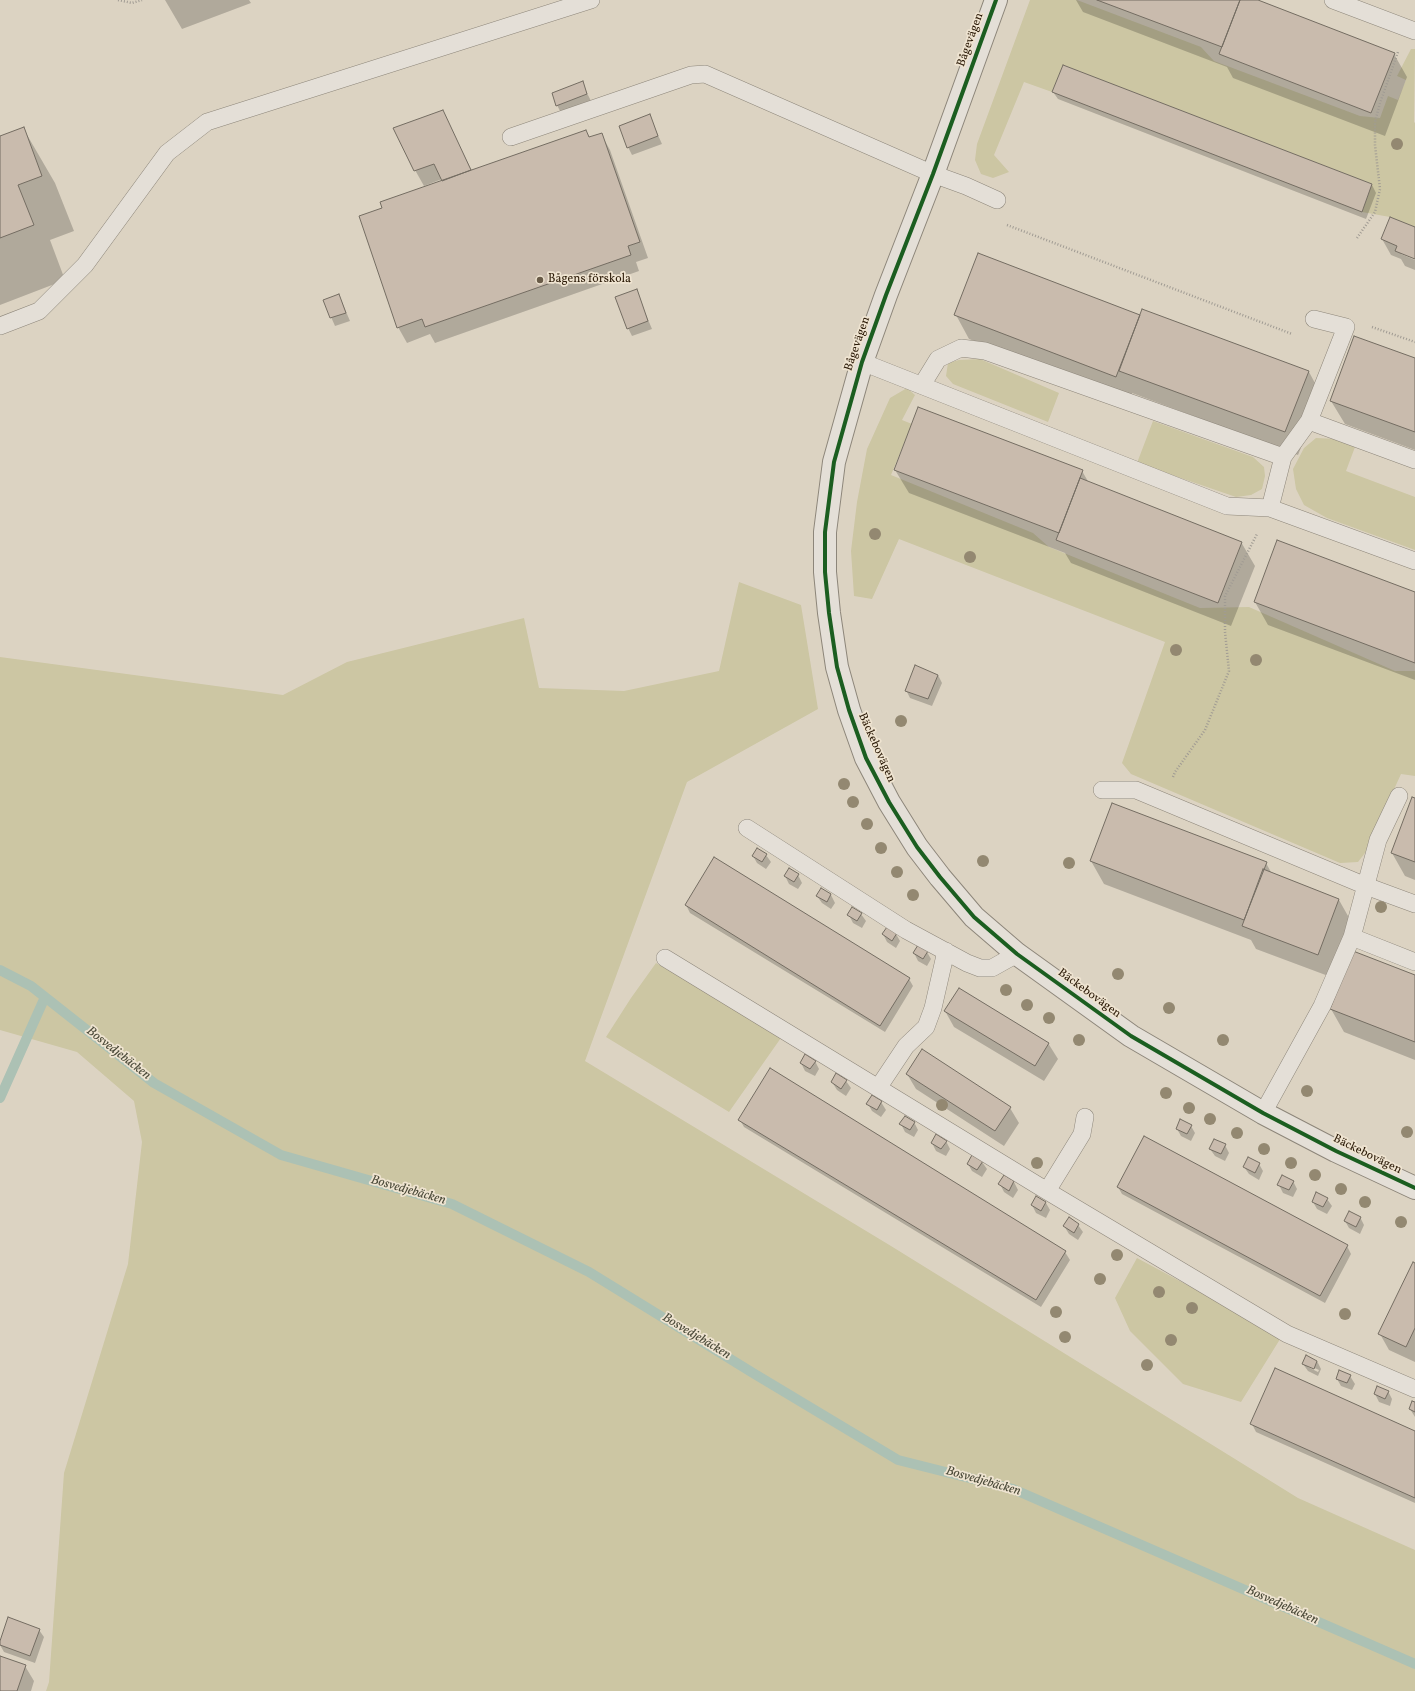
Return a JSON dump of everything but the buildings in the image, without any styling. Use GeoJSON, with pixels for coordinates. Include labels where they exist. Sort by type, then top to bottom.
{"type":"FeatureCollection","features":[{"type":"Feature","properties":{"kind":"street","name":"Bågevägen"},"geometry":{"type":"LineString","coordinates":[[848,710],[836,667],[825,572],[825,532],[834,462],[862,362],[886,295],[934,174],[996,0]]}},
{"type":"Feature","properties":{"kind":"street","name":"Bäckebovägen"},"geometry":{"type":"LineString","coordinates":[[848,710],[866,758],[889,802],[917,847],[974,917],[1017,954],[1131,1036],[1263,1113],[1336,1151],[1415,1188]]}},
{"type":"Feature","properties":{"kind":"lane"},"geometry":{"type":"LineString","coordinates":[[0,326],[39,311],[85,265],[167,153],[207,122],[591,0]]}},
{"type":"Feature","properties":{"kind":"lane"},"geometry":{"type":"LineString","coordinates":[[1333,0],[1412,30]]}},
{"type":"Feature","properties":{"kind":"lane"},"geometry":{"type":"LineString","coordinates":[[510,137],[691,75],[705,74],[997,200]]}},
{"type":"Feature","properties":{"kind":"lane"},"geometry":{"type":"LineString","coordinates":[[1270,508],[1283,457],[1309,421],[1346,327],[1314,319]]}},
{"type":"Feature","properties":{"kind":"lane"},"geometry":{"type":"LineString","coordinates":[[922,385],[938,359],[961,348],[985,351],[1283,457]]}},
{"type":"Feature","properties":{"kind":"lane"},"geometry":{"type":"LineString","coordinates":[[862,362],[1227,506],[1270,508],[1415,561]]}},
{"type":"Feature","properties":{"kind":"lane"},"geometry":{"type":"LineString","coordinates":[[1309,421],[1415,460]]}},
{"type":"Feature","properties":{"kind":"lane"},"geometry":{"type":"LineString","coordinates":[[1102,790],[1136,790],[1366,886],[1415,904]]}},
{"type":"Feature","properties":{"kind":"lane"},"geometry":{"type":"LineString","coordinates":[[1263,1113],[1322,1006],[1352,937],[1378,840],[1399,796]]}},
{"type":"Feature","properties":{"kind":"lane"},"geometry":{"type":"LineString","coordinates":[[747,828],[906,930],[967,963],[980,968],[992,968],[1017,954]]}},
{"type":"Feature","properties":{"kind":"lane"},"geometry":{"type":"LineString","coordinates":[[1352,937],[1415,962]]}},
{"type":"Feature","properties":{"kind":"lane"},"geometry":{"type":"LineString","coordinates":[[878,1088],[906,1046],[926,1027],[933,1008],[946,951]]}},
{"type":"Feature","properties":{"kind":"lane"},"geometry":{"type":"LineString","coordinates":[[665,958],[1047,1191],[1287,1334],[1415,1389]]}},
{"type":"Feature","properties":{"kind":"lane"},"geometry":{"type":"LineString","coordinates":[[1047,1191],[1082,1134],[1085,1117]]}},
{"type":"Feature","properties":{"kind":"path"},"geometry":{"type":"LineString","coordinates":[[118,0],[132,3],[142,0]]}},
{"type":"Feature","properties":{"kind":"path"},"geometry":{"type":"LineString","coordinates":[[1357,238],[1375,212],[1380,189],[1375,145],[1375,122],[1380,102],[1400,48],[1412,30]]}},
{"type":"Feature","properties":{"kind":"path"},"geometry":{"type":"LineString","coordinates":[[1002,223],[1294,335]]}},
{"type":"Feature","properties":{"kind":"path"},"geometry":{"type":"LineString","coordinates":[[1346,327],[1360,322],[1415,342]]}},
{"type":"Feature","properties":{"kind":"path"},"geometry":{"type":"LineString","coordinates":[[1165,802],[1175,772],[1206,730],[1229,672],[1225,632],[1225,596],[1270,508]]}},
{"type":"Feature","properties":{"kind":"shaded area"},"geometry":{"type":"Polygon","coordinates":[[[1030,0],[1077,0],[1201,47],[1214,61],[1360,116],[1380,118],[1388,96],[1398,100],[1406,80],[1397,76],[1411,49],[1415,49],[1415,227],[1390,217],[1362,212],[1372,184],[1063,65],[1052,92],[1024,82],[994,155],[1009,172],[993,178],[981,174],[975,160],[977,144],[1030,0]]]}},
{"type":"Feature","properties":{"kind":"shaded area"},"geometry":{"type":"Polygon","coordinates":[[[980,359],[1059,393],[1048,422],[953,384],[946,376],[948,363],[959,360],[980,359]]]}},
{"type":"Feature","properties":{"kind":"shaded area"},"geometry":{"type":"Polygon","coordinates":[[[907,388],[915,395],[902,420],[912,424],[891,475],[1033,533],[1049,547],[1200,608],[1249,607],[1395,671],[1415,671],[1415,776],[1401,774],[1365,853],[1358,862],[1340,863],[1131,774],[1122,763],[1165,642],[899,539],[872,599],[854,596],[851,551],[857,502],[867,449],[890,398],[907,388]]]}},
{"type":"Feature","properties":{"kind":"shaded area"},"geometry":{"type":"Polygon","coordinates":[[[1153,421],[1253,457],[1264,467],[1265,476],[1262,489],[1251,495],[1236,497],[1137,463],[1153,421]]]}},
{"type":"Feature","properties":{"kind":"shaded area"},"geometry":{"type":"Polygon","coordinates":[[[1316,438],[1338,439],[1355,447],[1346,471],[1415,497],[1415,550],[1327,518],[1304,505],[1296,489],[1293,469],[1304,448],[1316,438]]]}},
{"type":"Feature","properties":{"kind":"shaded area"},"geometry":{"type":"Polygon","coordinates":[[[739,582],[801,605],[818,709],[687,782],[585,1061],[891,1246],[1298,1498],[1415,1550],[1415,1691],[46,1691],[49,1682],[64,1473],[128,1264],[142,1142],[134,1101],[77,1052],[0,1030],[0,657],[283,695],[347,662],[524,618],[539,688],[624,691],[719,671],[739,582]]]}},
{"type":"Feature","properties":{"kind":"shaded area"},"geometry":{"type":"Polygon","coordinates":[[[656,963],[783,1035],[729,1112],[606,1037],[656,963]]]}},
{"type":"Feature","properties":{"kind":"shaded area"},"geometry":{"type":"Polygon","coordinates":[[[1137,1258],[1282,1336],[1241,1402],[1183,1384],[1130,1331],[1115,1298],[1137,1258]]]}},
{"type":"Feature","properties":{"kind":"waterway","name":"Bosvedjebäcken"},"geometry":{"type":"LineString","coordinates":[[0,970],[31,986],[154,1083],[281,1155],[452,1204],[589,1272],[898,1460],[1013,1489],[1415,1664]]}},
{"type":"Feature","properties":{"kind":"waterway"},"geometry":{"type":"LineString","coordinates":[[0,1098],[45,997]]}},
{"type":"Feature","properties":{"kind":"cycle path"},"geometry":{"type":"LineString","coordinates":[[996,0],[933,174],[886,295],[862,362],[834,462],[825,532],[825,572],[837,667],[849,710],[866,758],[889,802],[917,847],[974,917],[1017,954],[1131,1036],[1263,1113],[1336,1151],[1415,1188]]}},
{"type":"Feature","properties":{"kind":"place","name":"Bågens förskola"},"geometry":{"type":"Point","coordinates":[540,280]}}]}
